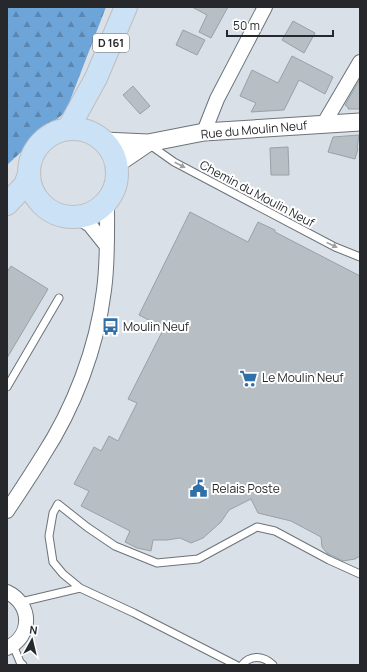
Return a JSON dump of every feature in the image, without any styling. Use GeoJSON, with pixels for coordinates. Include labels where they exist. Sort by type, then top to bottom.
{"type":"FeatureCollection","features":[{"type":"Feature","properties":{"kind":"main road","name":"D 161"},"geometry":{"type":"LineString","coordinates":[[68,129],[96,78],[126,7]]}},
{"type":"Feature","properties":{"kind":"main road"},"geometry":{"type":"LineString","coordinates":[[96,78],[98,137]]}},
{"type":"Feature","properties":{"kind":"main road"},"geometry":{"type":"LineString","coordinates":[[7,204],[25,185],[29,174],[31,161],[40,144],[56,132],[68,129],[81,130],[98,137],[112,151],[117,164],[118,177],[114,191],[107,202],[99,209],[78,217],[65,217],[53,213],[43,205],[33,191],[29,174]]}},
{"type":"Feature","properties":{"kind":"main road"},"geometry":{"type":"LineString","coordinates":[[7,212],[17,208],[43,205]]}},
{"type":"Feature","properties":{"kind":"street"},"geometry":{"type":"LineString","coordinates":[[204,132],[217,98],[265,7]]}},
{"type":"Feature","properties":{"kind":"street"},"geometry":{"type":"LineString","coordinates":[[323,125],[360,62]]}},
{"type":"Feature","properties":{"kind":"street","name":"Rue du Moulin Neuf"},"geometry":{"type":"LineString","coordinates":[[98,137],[148,143],[204,132],[360,122]]}},
{"type":"Feature","properties":{"kind":"street","name":"Rue du Moulin Neuf"},"geometry":{"type":"LineString","coordinates":[[117,164],[148,143]]}},
{"type":"Feature","properties":{"kind":"street"},"geometry":{"type":"LineString","coordinates":[[7,511],[43,456],[73,401],[86,365],[94,340],[104,291],[107,202]]}},
{"type":"Feature","properties":{"kind":"street"},"geometry":{"type":"LineString","coordinates":[[78,217],[90,224],[106,245]]}},
{"type":"Feature","properties":{"kind":"street"},"geometry":{"type":"LineString","coordinates":[[7,592],[14,595],[21,602],[26,616],[25,630],[20,639],[10,646]]}},
{"type":"Feature","properties":{"kind":"lane","name":"Chemin du Moulin Neuf"},"geometry":{"type":"LineString","coordinates":[[148,143],[174,162],[335,247],[360,258]]}},
{"type":"Feature","properties":{"kind":"lane"},"geometry":{"type":"LineString","coordinates":[[7,387],[59,298]]}},
{"type":"Feature","properties":{"kind":"lane"},"geometry":{"type":"LineString","coordinates":[[236,665],[134,612],[80,588],[63,574],[53,562],[49,536],[53,513],[58,504],[87,527],[115,546],[157,563],[198,559],[257,527],[275,531],[329,560],[360,574]]}},
{"type":"Feature","properties":{"kind":"lane"},"geometry":{"type":"LineString","coordinates":[[21,602],[80,588]]}},
{"type":"Feature","properties":{"kind":"lane"},"geometry":{"type":"LineString","coordinates":[[10,646],[23,665]]}},
{"type":"Feature","properties":{"kind":"lane"},"geometry":{"type":"LineString","coordinates":[[242,665],[249,659],[255,657],[268,660],[273,665]]}},
{"type":"Feature","properties":{"kind":"green space"},"geometry":{"type":"Polygon","coordinates":[[[7,7],[106,7],[66,111],[7,165],[7,7]]]}},
{"type":"Feature","properties":{"kind":"building"},"geometry":{"type":"Polygon","coordinates":[[[192,7],[228,7],[211,38],[199,32],[207,15],[192,7]]]}},
{"type":"Feature","properties":{"kind":"building"},"geometry":{"type":"Polygon","coordinates":[[[293,21],[315,33],[304,53],[282,40],[293,21]]]}},
{"type":"Feature","properties":{"kind":"building"},"geometry":{"type":"Polygon","coordinates":[[[183,30],[205,40],[197,55],[176,45],[183,30]]]}},
{"type":"Feature","properties":{"kind":"building"},"geometry":{"type":"Polygon","coordinates":[[[292,56],[333,77],[325,94],[299,80],[284,110],[251,112],[256,103],[240,96],[252,70],[278,83],[292,56]]]}},
{"type":"Feature","properties":{"kind":"building"},"geometry":{"type":"Polygon","coordinates":[[[360,79],[360,109],[348,109],[345,105],[360,79]]]}},
{"type":"Feature","properties":{"kind":"building"},"geometry":{"type":"Polygon","coordinates":[[[133,86],[150,106],[140,114],[123,95],[133,86]]]}},
{"type":"Feature","properties":{"kind":"building"},"geometry":{"type":"Polygon","coordinates":[[[359,135],[358,149],[355,159],[328,152],[333,137],[359,135]]]}},
{"type":"Feature","properties":{"kind":"building"},"geometry":{"type":"Polygon","coordinates":[[[288,147],[289,175],[271,175],[270,148],[288,147]]]}},
{"type":"Feature","properties":{"kind":"building","name":"Le Moulin Neuf"},"geometry":{"type":"Polygon","coordinates":[[[190,212],[248,242],[258,222],[360,276],[360,556],[355,559],[343,561],[327,553],[322,547],[321,537],[291,521],[258,513],[251,499],[229,510],[221,522],[203,538],[191,543],[180,538],[153,540],[151,551],[137,548],[125,542],[130,531],[81,506],[89,491],[74,484],[94,447],[101,451],[109,436],[118,441],[137,403],[128,399],[164,328],[139,315],[190,212]]]}},
{"type":"Feature","properties":{"kind":"building"},"geometry":{"type":"Polygon","coordinates":[[[11,266],[48,289],[7,358],[7,272],[11,266]]]}},
{"type":"Feature","properties":{"kind":"place","name":"Moulin Neuf"},"geometry":{"type":"Point","coordinates":[110,327]}},
{"type":"Feature","properties":{"kind":"place","name":"Le Moulin Neuf"},"geometry":{"type":"Point","coordinates":[249,378]}},
{"type":"Feature","properties":{"kind":"place","name":"Relais Poste"},"geometry":{"type":"Point","coordinates":[199,489]}}]}
